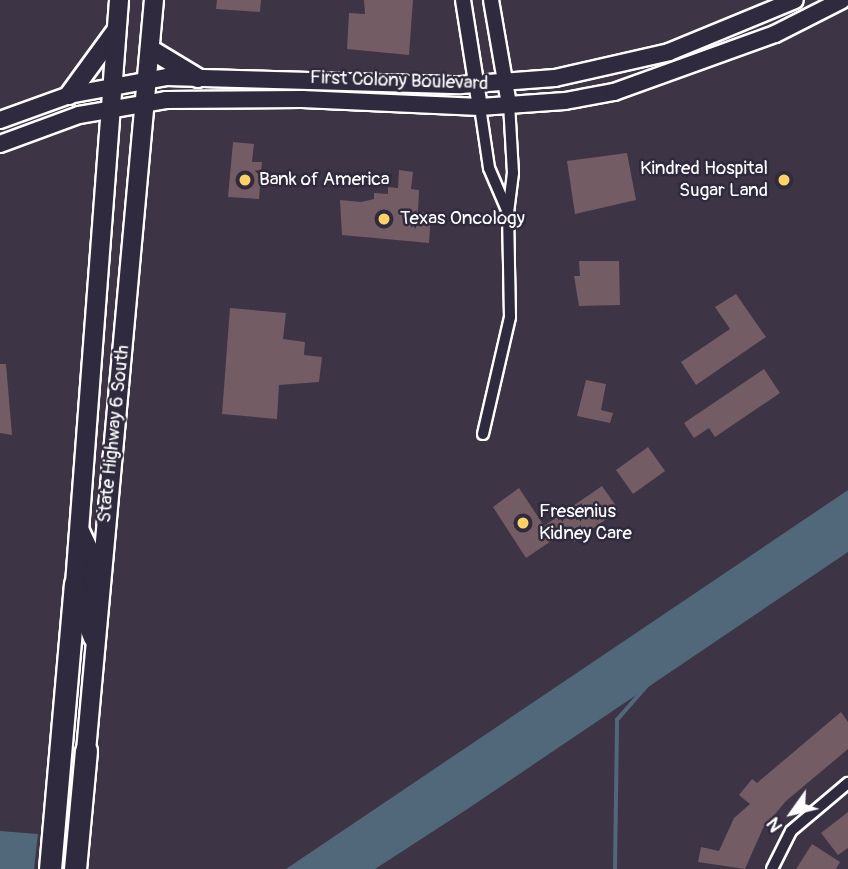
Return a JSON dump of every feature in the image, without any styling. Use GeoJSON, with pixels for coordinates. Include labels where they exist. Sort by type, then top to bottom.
{"type":"FeatureCollection","features":[{"type":"Feature","properties":{"kind":"highway","name":"State Highway 6 South"},"geometry":{"type":"LineString","coordinates":[[50,869],[75,584]]}},
{"type":"Feature","properties":{"kind":"highway","name":"State Highway 6 South"},"geometry":{"type":"LineString","coordinates":[[75,869],[86,751]]}},
{"type":"Feature","properties":{"kind":"main road","name":"State Highway 6 South"},"geometry":{"type":"LineString","coordinates":[[75,584],[119,0]]}},
{"type":"Feature","properties":{"kind":"main road","name":"State Highway 6 South"},"geometry":{"type":"LineString","coordinates":[[86,751],[154,0]]}},
{"type":"Feature","properties":{"kind":"main road","name":"First Colony Boulevard"},"geometry":{"type":"LineString","coordinates":[[0,120],[69,94],[147,79],[477,84],[555,78],[669,52],[795,0]]}},
{"type":"Feature","properties":{"kind":"main road","name":"First Colony Boulevard"},"geometry":{"type":"LineString","coordinates":[[0,144],[54,122],[145,104],[302,99],[480,107],[614,92],[775,34],[842,0]]}},
{"type":"Feature","properties":{"kind":"main road"},"geometry":{"type":"LineString","coordinates":[[69,94],[116,29]]}},
{"type":"Feature","properties":{"kind":"main road"},"geometry":{"type":"LineString","coordinates":[[150,50],[198,78]]}},
{"type":"Feature","properties":{"kind":"main road"},"geometry":{"type":"LineString","coordinates":[[79,529],[90,552],[91,579],[100,587]]}},
{"type":"Feature","properties":{"kind":"main road"},"geometry":{"type":"LineString","coordinates":[[75,584],[84,589],[85,617],[95,645]]}},
{"type":"Feature","properties":{"kind":"street"},"geometry":{"type":"LineString","coordinates":[[463,0],[489,168],[508,213]]}},
{"type":"Feature","properties":{"kind":"street"},"geometry":{"type":"LineString","coordinates":[[484,434],[510,317],[508,213],[513,173],[509,104],[491,0]]}},
{"type":"Feature","properties":{"kind":"street"},"geometry":{"type":"LineString","coordinates":[[772,869],[791,831],[848,783]]}},
{"type":"Feature","properties":{"kind":"water"},"geometry":{"type":"Polygon","coordinates":[[[848,490],[848,552],[466,810],[375,869],[286,869],[848,490]]]}},
{"type":"Feature","properties":{"kind":"water"},"geometry":{"type":"Polygon","coordinates":[[[0,831],[38,834],[34,869],[0,869],[0,831]]]}},
{"type":"Feature","properties":{"kind":"building"},"geometry":{"type":"Polygon","coordinates":[[[217,0],[261,0],[260,12],[216,9],[217,0]]]}},
{"type":"Feature","properties":{"kind":"building"},"geometry":{"type":"Polygon","coordinates":[[[364,0],[413,0],[409,55],[347,49],[349,13],[365,14],[364,0]]]}},
{"type":"Feature","properties":{"kind":"building","name":"Bank of America"},"geometry":{"type":"Polygon","coordinates":[[[233,142],[254,144],[252,162],[262,162],[259,199],[228,197],[233,142]]]}},
{"type":"Feature","properties":{"kind":"building"},"geometry":{"type":"Polygon","coordinates":[[[627,153],[636,200],[575,214],[567,161],[627,153]]]}},
{"type":"Feature","properties":{"kind":"building","name":"Texas Oncology"},"geometry":{"type":"Polygon","coordinates":[[[399,170],[413,172],[411,189],[419,190],[418,212],[431,213],[429,243],[342,235],[340,200],[361,202],[374,199],[374,193],[388,194],[388,187],[398,188],[399,170]]]}},
{"type":"Feature","properties":{"kind":"building"},"geometry":{"type":"Polygon","coordinates":[[[579,261],[619,261],[620,305],[579,306],[574,276],[580,276],[579,261]]]}},
{"type":"Feature","properties":{"kind":"building"},"geometry":{"type":"Polygon","coordinates":[[[736,294],[766,337],[696,385],[681,362],[730,329],[715,307],[736,294]]]}},
{"type":"Feature","properties":{"kind":"building"},"geometry":{"type":"Polygon","coordinates":[[[230,308],[286,313],[283,339],[305,342],[304,355],[322,357],[319,382],[279,385],[277,419],[222,414],[230,308]]]}},
{"type":"Feature","properties":{"kind":"building"},"geometry":{"type":"Polygon","coordinates":[[[0,364],[6,364],[12,435],[0,433],[0,364]]]}},
{"type":"Feature","properties":{"kind":"building"},"geometry":{"type":"Polygon","coordinates":[[[764,369],[780,393],[715,437],[709,428],[694,438],[684,423],[764,369]]]}},
{"type":"Feature","properties":{"kind":"building"},"geometry":{"type":"Polygon","coordinates":[[[586,380],[606,384],[601,410],[613,413],[610,423],[577,416],[586,380]]]}},
{"type":"Feature","properties":{"kind":"building"},"geometry":{"type":"Polygon","coordinates":[[[648,447],[665,471],[633,494],[616,470],[648,447]]]}},
{"type":"Feature","properties":{"kind":"building"},"geometry":{"type":"Polygon","coordinates":[[[602,486],[619,510],[574,542],[566,531],[526,558],[493,507],[519,488],[544,526],[602,486]]]}},
{"type":"Feature","properties":{"kind":"building"},"geometry":{"type":"Polygon","coordinates":[[[841,712],[848,722],[848,749],[786,801],[763,828],[745,869],[698,862],[701,847],[719,851],[734,818],[750,804],[739,795],[752,779],[757,783],[841,712]]]}},
{"type":"Feature","properties":{"kind":"building"},"geometry":{"type":"Polygon","coordinates":[[[848,812],[848,848],[838,855],[821,833],[848,812]]]}},
{"type":"Feature","properties":{"kind":"building"},"geometry":{"type":"Polygon","coordinates":[[[812,844],[840,862],[836,869],[796,869],[812,844]]]}},
{"type":"Feature","properties":{"kind":"waterway"},"geometry":{"type":"LineString","coordinates":[[615,869],[617,720],[651,681]]}},
{"type":"Feature","properties":{"kind":"place","name":"Bank of America"},"geometry":{"type":"Point","coordinates":[245,180]}},
{"type":"Feature","properties":{"kind":"place","name":"Kindred Hospital Sugar Land"},"geometry":{"type":"Point","coordinates":[784,180]}},
{"type":"Feature","properties":{"kind":"place","name":"Texas Oncology"},"geometry":{"type":"Point","coordinates":[384,219]}},
{"type":"Feature","properties":{"kind":"place","name":"Fresenius Kidney Care"},"geometry":{"type":"Point","coordinates":[523,523]}}]}
